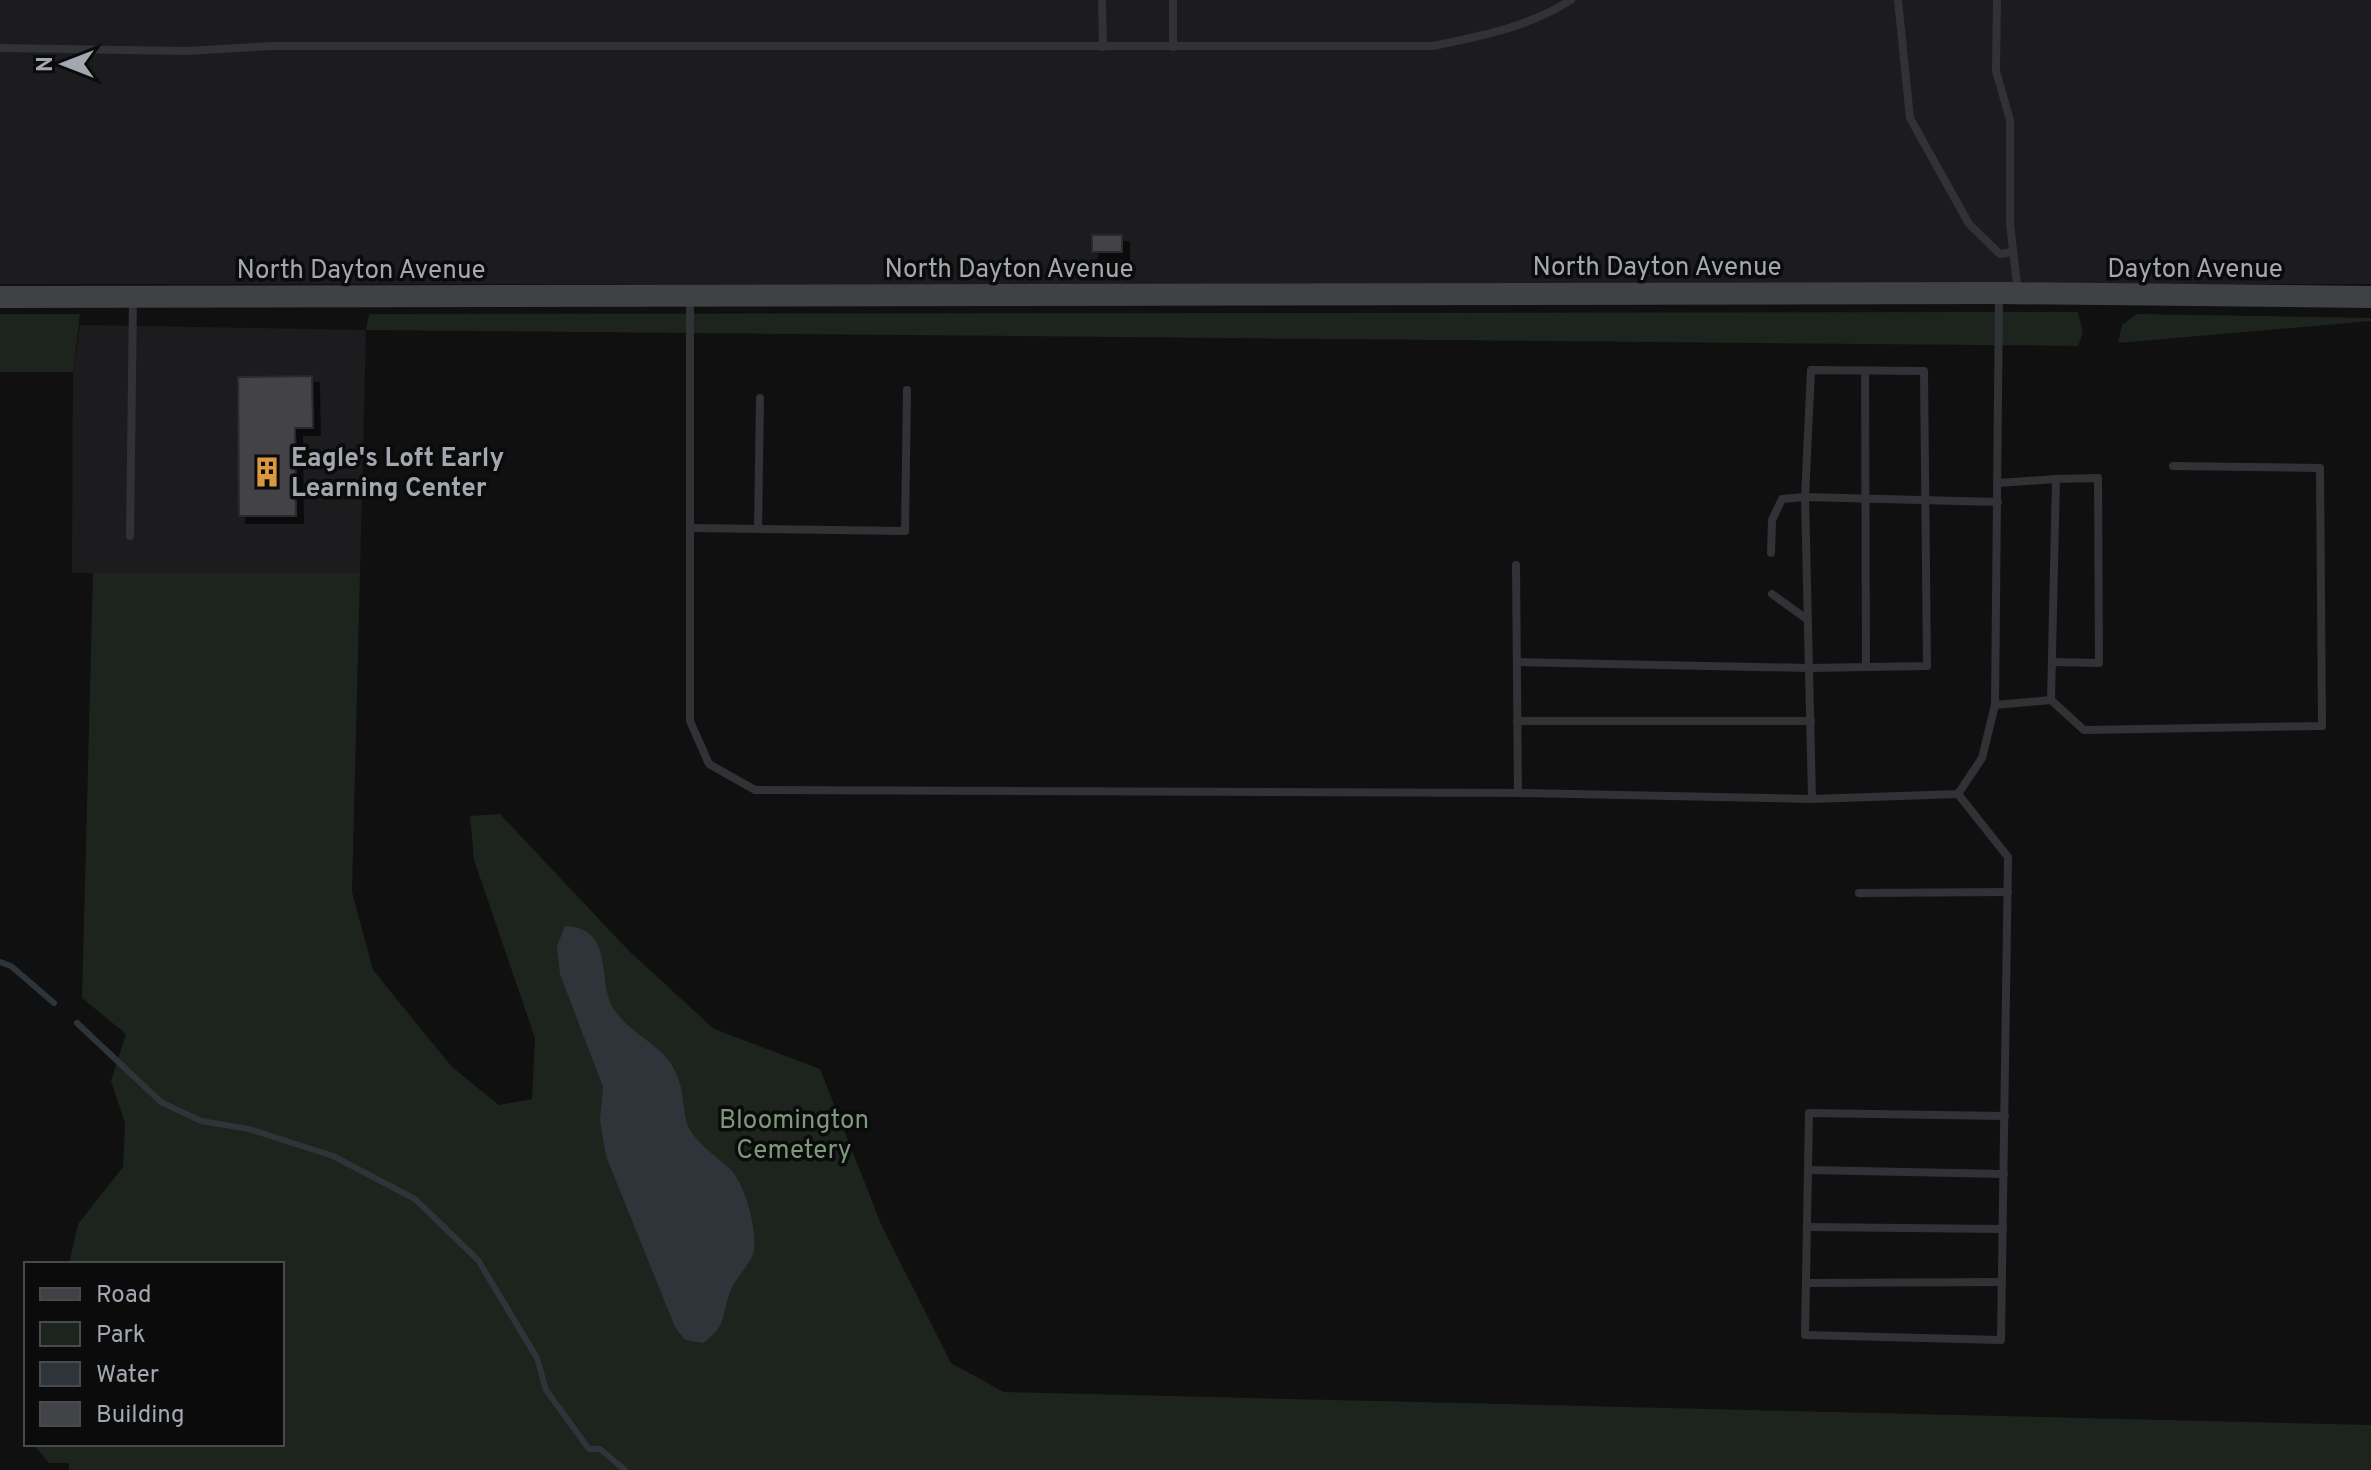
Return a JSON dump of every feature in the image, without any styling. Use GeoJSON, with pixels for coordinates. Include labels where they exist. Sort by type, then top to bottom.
{"type":"FeatureCollection","features":[{"type":"Feature","properties":{"kind":"main road","name":"North Dayton Avenue"},"geometry":{"type":"LineString","coordinates":[[0,297],[2009,295]]}},
{"type":"Feature","properties":{"kind":"main road","name":"Dayton Avenue"},"geometry":{"type":"LineString","coordinates":[[2009,295],[2371,297]]}},
{"type":"Feature","properties":{"kind":"lane"},"geometry":{"type":"LineString","coordinates":[[1102,0],[1103,47]]}},
{"type":"Feature","properties":{"kind":"lane"},"geometry":{"type":"LineString","coordinates":[[1173,0],[1173,47]]}},
{"type":"Feature","properties":{"kind":"lane"},"geometry":{"type":"LineString","coordinates":[[0,48],[186,51],[271,46],[1433,46],[1500,32],[1548,15],[1571,0]]}},
{"type":"Feature","properties":{"kind":"lane"},"geometry":{"type":"LineString","coordinates":[[1898,0],[1910,118],[1969,224],[2000,254],[2013,252]]}},
{"type":"Feature","properties":{"kind":"lane"},"geometry":{"type":"LineString","coordinates":[[1958,794],[1982,758],[1995,705],[1998,483],[2013,252],[2010,120],[1996,71],[1997,0]]}},
{"type":"Feature","properties":{"kind":"lane"},"geometry":{"type":"LineString","coordinates":[[690,296],[690,721],[709,764],[755,790],[1518,793],[1812,799],[1958,794]]}},
{"type":"Feature","properties":{"kind":"lane"},"geometry":{"type":"LineString","coordinates":[[130,536],[133,297]]}},
{"type":"Feature","properties":{"kind":"lane"},"geometry":{"type":"LineString","coordinates":[[1517,662],[1810,668],[1927,666],[1924,371],[1811,370],[1805,497],[1810,668],[1812,799]]}},
{"type":"Feature","properties":{"kind":"lane"},"geometry":{"type":"LineString","coordinates":[[1865,371],[1866,667]]}},
{"type":"Feature","properties":{"kind":"lane"},"geometry":{"type":"LineString","coordinates":[[691,528],[905,531],[907,390]]}},
{"type":"Feature","properties":{"kind":"lane"},"geometry":{"type":"LineString","coordinates":[[758,529],[760,398]]}},
{"type":"Feature","properties":{"kind":"lane"},"geometry":{"type":"LineString","coordinates":[[1995,705],[2051,700],[2084,730],[2322,726],[2320,468],[2173,466]]}},
{"type":"Feature","properties":{"kind":"lane"},"geometry":{"type":"LineString","coordinates":[[1998,483],[2098,478],[2099,663],[2052,662]]}},
{"type":"Feature","properties":{"kind":"lane"},"geometry":{"type":"LineString","coordinates":[[2051,700],[2056,479]]}},
{"type":"Feature","properties":{"kind":"lane"},"geometry":{"type":"LineString","coordinates":[[1771,553],[1772,520],[1782,499],[1998,502]]}},
{"type":"Feature","properties":{"kind":"lane"},"geometry":{"type":"LineString","coordinates":[[1516,565],[1518,793]]}},
{"type":"Feature","properties":{"kind":"lane"},"geometry":{"type":"LineString","coordinates":[[1772,594],[1808,620]]}},
{"type":"Feature","properties":{"kind":"lane"},"geometry":{"type":"LineString","coordinates":[[1517,721],[1811,721]]}},
{"type":"Feature","properties":{"kind":"lane"},"geometry":{"type":"LineString","coordinates":[[1958,794],[2008,857],[2005,1116],[2001,1340],[1805,1335],[1809,1113],[2005,1116]]}},
{"type":"Feature","properties":{"kind":"lane"},"geometry":{"type":"LineString","coordinates":[[1859,893],[2008,892]]}},
{"type":"Feature","properties":{"kind":"lane"},"geometry":{"type":"LineString","coordinates":[[1808,1170],[2004,1174]]}},
{"type":"Feature","properties":{"kind":"lane"},"geometry":{"type":"LineString","coordinates":[[1807,1227],[2003,1229]]}},
{"type":"Feature","properties":{"kind":"lane"},"geometry":{"type":"LineString","coordinates":[[1806,1283],[2002,1282]]}},
{"type":"Feature","properties":{"kind":"shaded area"},"geometry":{"type":"Polygon","coordinates":[[[0,0],[2371,0],[2371,284],[0,284],[0,0]]]}},
{"type":"Feature","properties":{"kind":"shaded area"},"geometry":{"type":"Polygon","coordinates":[[[80,325],[366,330],[360,573],[72,573],[73,372],[80,325]]]}},
{"type":"Feature","properties":{"kind":"green space"},"geometry":{"type":"Polygon","coordinates":[[[2078,312],[2083,333],[2078,346],[366,330],[369,314],[2078,312]]]}},
{"type":"Feature","properties":{"kind":"green space"},"geometry":{"type":"Polygon","coordinates":[[[0,314],[80,314],[73,372],[0,372],[0,314]]]}},
{"type":"Feature","properties":{"kind":"green space"},"geometry":{"type":"Polygon","coordinates":[[[2137,314],[2371,318],[2371,321],[2118,343],[2122,325],[2137,314]]]}},
{"type":"Feature","properties":{"kind":"green space","name":"Bloomington Cemetery"},"geometry":{"type":"Polygon","coordinates":[[[93,573],[360,573],[352,892],[373,970],[452,1067],[499,1105],[532,1099],[535,1038],[474,860],[470,816],[500,814],[629,951],[714,1029],[820,1069],[881,1224],[951,1363],[1004,1392],[2371,1425],[2371,1470],[69,1470],[69,1463],[49,1463],[35,1446],[284,1446],[284,1262],[69,1262],[78,1224],[123,1167],[125,1123],[111,1081],[126,1034],[82,998],[93,573]]]}},
{"type":"Feature","properties":{"kind":"water"},"geometry":{"type":"Polygon","coordinates":[[[565,926],[581,929],[592,936],[602,958],[609,999],[615,1011],[669,1061],[679,1080],[690,1130],[730,1169],[749,1207],[754,1230],[753,1255],[732,1287],[720,1326],[703,1343],[685,1340],[675,1327],[606,1156],[600,1121],[603,1087],[560,974],[557,946],[565,926]]]}},
{"type":"Feature","properties":{"kind":"building"},"geometry":{"type":"Polygon","coordinates":[[[1092,235],[1122,235],[1122,252],[1092,252],[1092,235]]]}},
{"type":"Feature","properties":{"kind":"building","name":"Eagle's Loft Early Learning Center"},"geometry":{"type":"Polygon","coordinates":[[[312,376],[313,428],[295,428],[296,516],[239,516],[238,377],[312,376]]]}},
{"type":"Feature","properties":{"kind":"waterway"},"geometry":{"type":"LineString","coordinates":[[0,962],[11,966],[54,1003]]}},
{"type":"Feature","properties":{"kind":"waterway"},"geometry":{"type":"LineString","coordinates":[[77,1023],[161,1102],[201,1121],[249,1129],[333,1156],[415,1199],[478,1260],[537,1358],[546,1390],[589,1449],[600,1449],[625,1470]]}},
{"type":"Feature","properties":{"kind":"place","name":"Eagle's Loft Early Learning Center"},"geometry":{"type":"Point","coordinates":[267,472]}}]}
